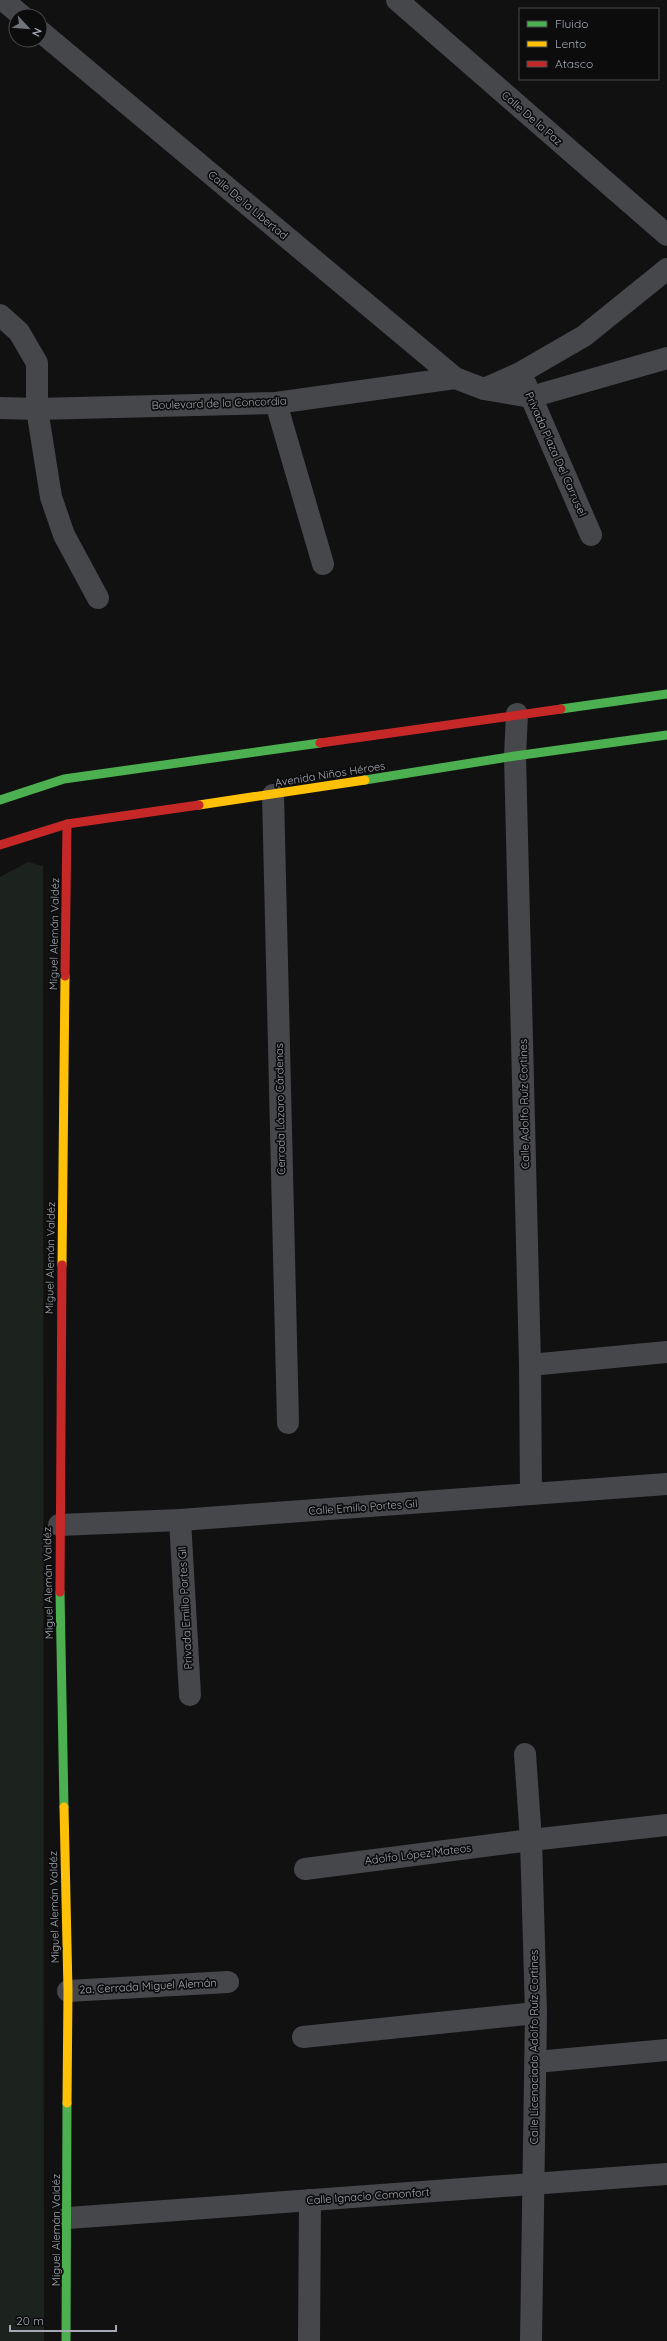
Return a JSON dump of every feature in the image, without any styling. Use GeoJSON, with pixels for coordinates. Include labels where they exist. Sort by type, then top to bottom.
{"type":"FeatureCollection","features":[{"type":"Feature","properties":{"kind":"street"},"geometry":{"type":"LineString","coordinates":[[3,0],[12,8]]}},
{"type":"Feature","properties":{"kind":"street","name":"Calle De la Paz"},"geometry":{"type":"LineString","coordinates":[[397,0],[667,235]]}},
{"type":"Feature","properties":{"kind":"street","name":"Calle De la Libertad"},"geometry":{"type":"LineString","coordinates":[[48,38],[455,378]]}},
{"type":"Feature","properties":{"kind":"street"},"geometry":{"type":"LineString","coordinates":[[484,389],[520,373],[584,336],[667,269]]}},
{"type":"Feature","properties":{"kind":"street"},"geometry":{"type":"LineString","coordinates":[[0,315],[19,332],[37,363],[37,409],[51,497],[64,535],[98,598]]}},
{"type":"Feature","properties":{"kind":"street","name":"Boulevard de la Concordia"},"geometry":{"type":"LineString","coordinates":[[0,408],[37,409],[276,403],[455,378],[484,389],[531,397],[667,358]]}},
{"type":"Feature","properties":{"kind":"street","name":"Privada Plaza Del Carrusel"},"geometry":{"type":"LineString","coordinates":[[520,373],[591,535]]}},
{"type":"Feature","properties":{"kind":"street"},"geometry":{"type":"LineString","coordinates":[[276,403],[324,564]]}},
{"type":"Feature","properties":{"kind":"street"},"geometry":{"type":"LineString","coordinates":[[0,800],[64,778],[667,694]]}},
{"type":"Feature","properties":{"kind":"street","name":"Calle Adolfo Ruíz Cortines"},"geometry":{"type":"LineString","coordinates":[[517,714],[515,756],[530,1365],[531,1494]]}},
{"type":"Feature","properties":{"kind":"street","name":"Avenida Niños Héroes"},"geometry":{"type":"LineString","coordinates":[[0,845],[67,824],[273,795],[515,756],[667,735]]}},
{"type":"Feature","properties":{"kind":"street","name":"Cerrada Lázaro Cárdenas"},"geometry":{"type":"LineString","coordinates":[[273,795],[288,1423]]}},
{"type":"Feature","properties":{"kind":"street","name":"Miguel Alemán Valdéz"},"geometry":{"type":"LineString","coordinates":[[66,2341],[68,2218],[68,1991],[59,1525],[67,824]]}},
{"type":"Feature","properties":{"kind":"street"},"geometry":{"type":"LineString","coordinates":[[530,1365],[667,1352]]}},
{"type":"Feature","properties":{"kind":"street","name":"Calle Emilio Portes Gil"},"geometry":{"type":"LineString","coordinates":[[59,1525],[180,1520],[667,1484]]}},
{"type":"Feature","properties":{"kind":"street","name":"Privada Emilio Portes Gil"},"geometry":{"type":"LineString","coordinates":[[180,1520],[190,1695]]}},
{"type":"Feature","properties":{"kind":"street","name":"Calle Licenaciado Adolfo Ruíz Cortines"},"geometry":{"type":"LineString","coordinates":[[525,1754],[531,1840],[536,2013],[531,2341]]}},
{"type":"Feature","properties":{"kind":"street","name":"Adolfo López Mateos"},"geometry":{"type":"LineString","coordinates":[[305,1869],[531,1840],[667,1825]]}},
{"type":"Feature","properties":{"kind":"street","name":"2a. Cerrada Miguel Alemán"},"geometry":{"type":"LineString","coordinates":[[68,1991],[228,1982]]}},
{"type":"Feature","properties":{"kind":"street"},"geometry":{"type":"LineString","coordinates":[[303,2037],[536,2013]]}},
{"type":"Feature","properties":{"kind":"street"},"geometry":{"type":"LineString","coordinates":[[536,2062],[667,2050]]}},
{"type":"Feature","properties":{"kind":"street","name":"Calle Ignacio Comonfort"},"geometry":{"type":"LineString","coordinates":[[68,2218],[667,2174]]}},
{"type":"Feature","properties":{"kind":"street"},"geometry":{"type":"LineString","coordinates":[[309,2341],[310,2200]]}},
{"type":"Feature","properties":{"kind":"shaded area"},"geometry":{"type":"Polygon","coordinates":[[[28,862],[43,866],[44,2341],[0,2341],[0,877],[28,862]]]}},
{"type":"Feature","properties":{"kind":"traffic: fast"},"geometry":{"type":"LineString","coordinates":[[561,709],[667,694]]}},
{"type":"Feature","properties":{"kind":"traffic: fast"},"geometry":{"type":"LineString","coordinates":[[365,780],[515,756],[667,735]]}},
{"type":"Feature","properties":{"kind":"traffic: fast"},"geometry":{"type":"LineString","coordinates":[[0,800],[64,779],[320,743]]}},
{"type":"Feature","properties":{"kind":"traffic: fast"},"geometry":{"type":"LineString","coordinates":[[60,1592],[64,1807]]}},
{"type":"Feature","properties":{"kind":"traffic: fast"},"geometry":{"type":"LineString","coordinates":[[66,2341],[67,2103]]}},
{"type":"Feature","properties":{"kind":"traffic: slow"},"geometry":{"type":"LineString","coordinates":[[199,805],[365,780]]}},
{"type":"Feature","properties":{"kind":"traffic: slow"},"geometry":{"type":"LineString","coordinates":[[62,1265],[65,976]]}},
{"type":"Feature","properties":{"kind":"traffic: slow"},"geometry":{"type":"LineString","coordinates":[[64,1807],[68,1991],[67,2103]]}},
{"type":"Feature","properties":{"kind":"traffic: jam"},"geometry":{"type":"LineString","coordinates":[[320,743],[561,709]]}},
{"type":"Feature","properties":{"kind":"traffic: jam"},"geometry":{"type":"LineString","coordinates":[[0,845],[67,824],[199,805]]}},
{"type":"Feature","properties":{"kind":"traffic: jam"},"geometry":{"type":"LineString","coordinates":[[65,976],[67,824]]}},
{"type":"Feature","properties":{"kind":"traffic: jam"},"geometry":{"type":"LineString","coordinates":[[60,1592],[62,1265]]}}]}
